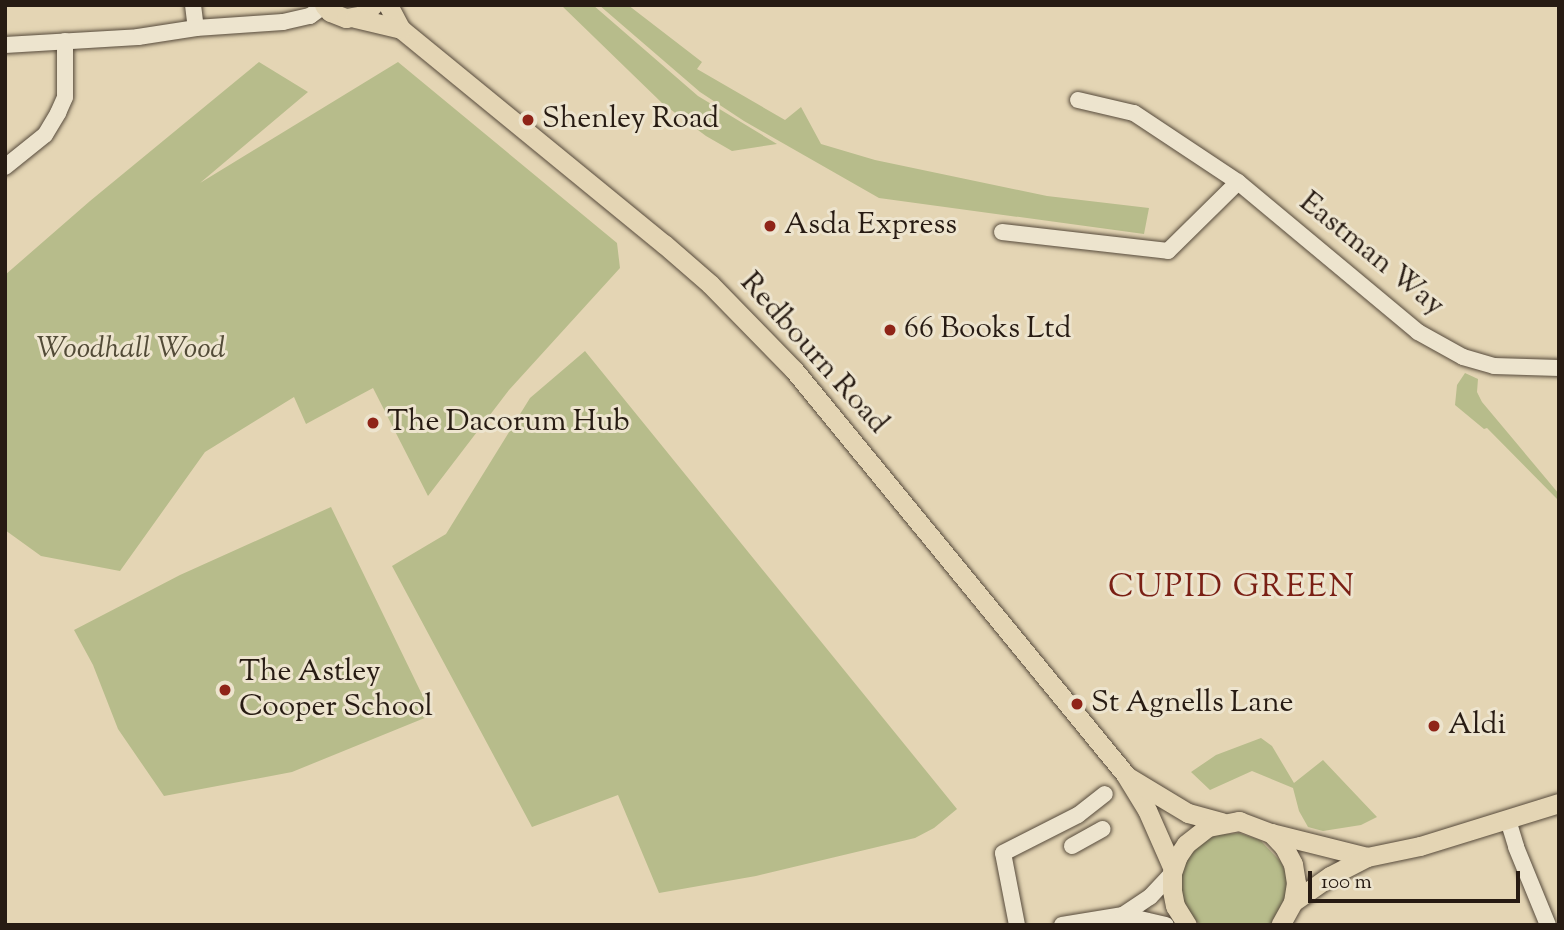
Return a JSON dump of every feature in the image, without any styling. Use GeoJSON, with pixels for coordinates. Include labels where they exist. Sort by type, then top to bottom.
{"type":"FeatureCollection","features":[{"type":"Feature","properties":{"kind":"main road"},"geometry":{"type":"LineString","coordinates":[[355,18],[373,5]]}},
{"type":"Feature","properties":{"kind":"main road","name":"Redbourn Road"},"geometry":{"type":"LineString","coordinates":[[388,5],[401,29],[710,284],[794,370],[1125,774],[1147,810],[1172,871],[1175,906],[1187,925]]}},
{"type":"Feature","properties":{"kind":"main road","name":"Redbourn Road"},"geometry":{"type":"LineString","coordinates":[[324,6],[338,17],[355,18],[401,29]]}},
{"type":"Feature","properties":{"kind":"main road","name":"Redbourn Road"},"geometry":{"type":"LineString","coordinates":[[1125,774],[1188,813],[1222,822],[1255,825],[1270,833]]}},
{"type":"Feature","properties":{"kind":"main road"},"geometry":{"type":"LineString","coordinates":[[1293,902],[1330,876],[1367,857],[1419,846],[1559,803]]}},
{"type":"Feature","properties":{"kind":"main road"},"geometry":{"type":"LineString","coordinates":[[1172,871],[1186,844],[1202,830],[1222,822]]}},
{"type":"Feature","properties":{"kind":"main road"},"geometry":{"type":"LineString","coordinates":[[1270,833],[1367,857]]}},
{"type":"Feature","properties":{"kind":"main road"},"geometry":{"type":"LineString","coordinates":[[1270,833],[1284,847],[1293,864],[1296,883],[1293,902],[1283,924]]}},
{"type":"Feature","properties":{"kind":"street"},"geometry":{"type":"LineString","coordinates":[[193,5],[196,28]]}},
{"type":"Feature","properties":{"kind":"street"},"geometry":{"type":"LineString","coordinates":[[5,45],[138,37],[196,28],[284,22],[310,16],[324,6]]}},
{"type":"Feature","properties":{"kind":"street"},"geometry":{"type":"LineString","coordinates":[[5,167],[45,135],[58,113],[65,97],[65,41]]}},
{"type":"Feature","properties":{"kind":"street","name":"Eastman Way"},"geometry":{"type":"LineString","coordinates":[[1079,100],[1134,113],[1237,182],[1418,332],[1464,357],[1494,366],[1559,368]]}},
{"type":"Feature","properties":{"kind":"street"},"geometry":{"type":"LineString","coordinates":[[1002,232],[1168,251],[1237,182]]}},
{"type":"Feature","properties":{"kind":"street"},"geometry":{"type":"LineString","coordinates":[[1017,925],[1003,853],[1078,815],[1105,794]]}},
{"type":"Feature","properties":{"kind":"street"},"geometry":{"type":"LineString","coordinates":[[1078,815],[1087,838]]}},
{"type":"Feature","properties":{"kind":"street"},"geometry":{"type":"LineString","coordinates":[[1508,820],[1548,925]]}},
{"type":"Feature","properties":{"kind":"street"},"geometry":{"type":"LineString","coordinates":[[1072,846],[1103,829]]}},
{"type":"Feature","properties":{"kind":"street"},"geometry":{"type":"LineString","coordinates":[[1123,915],[1150,897],[1172,871]]}},
{"type":"Feature","properties":{"kind":"street"},"geometry":{"type":"LineString","coordinates":[[1065,925],[1123,915],[1166,925]]}},
{"type":"Feature","properties":{"kind":"green space"},"geometry":{"type":"Polygon","coordinates":[[[561,5],[593,5],[698,96],[777,144],[732,151],[706,136],[662,103],[561,5]]]}},
{"type":"Feature","properties":{"kind":"green space"},"geometry":{"type":"Polygon","coordinates":[[[599,5],[628,5],[702,62],[697,69],[785,120],[801,107],[821,144],[875,160],[1047,196],[1149,208],[1144,234],[879,198],[744,121],[700,92],[599,5]]]}},
{"type":"Feature","properties":{"kind":"green space","name":"Woodhall Wood"},"geometry":{"type":"Polygon","coordinates":[[[259,62],[308,92],[200,183],[398,62],[617,243],[620,268],[509,390],[428,496],[373,388],[306,424],[294,397],[205,452],[120,571],[41,556],[5,530],[5,275],[259,62]]]}},
{"type":"Feature","properties":{"kind":"green space"},"geometry":{"type":"Polygon","coordinates":[[[585,351],[957,809],[934,828],[915,838],[756,876],[659,893],[618,795],[532,827],[392,566],[446,534],[530,398],[585,351]]]}},
{"type":"Feature","properties":{"kind":"green space"},"geometry":{"type":"Polygon","coordinates":[[[1465,373],[1478,379],[1477,392],[1482,402],[1559,494],[1559,501],[1487,428],[1484,429],[1455,405],[1457,385],[1465,373]]]}},
{"type":"Feature","properties":{"kind":"green space"},"geometry":{"type":"Polygon","coordinates":[[[331,507],[432,715],[292,772],[164,796],[118,729],[93,665],[74,630],[180,575],[331,507]]]}},
{"type":"Feature","properties":{"kind":"green space"},"geometry":{"type":"Polygon","coordinates":[[[1261,738],[1272,746],[1294,783],[1323,760],[1377,817],[1361,825],[1323,831],[1308,827],[1299,811],[1293,788],[1252,771],[1210,790],[1191,772],[1216,755],[1261,738]]]}},
{"type":"Feature","properties":{"kind":"green space"},"geometry":{"type":"Polygon","coordinates":[[[1239,833],[1260,840],[1281,862],[1286,873],[1287,894],[1270,925],[1201,925],[1190,915],[1179,894],[1184,861],[1199,843],[1217,835],[1239,833]]]}},
{"type":"Feature","properties":{"kind":"place","name":"Shenley Road"},"geometry":{"type":"Point","coordinates":[528,120]}},
{"type":"Feature","properties":{"kind":"place","name":"Asda Express"},"geometry":{"type":"Point","coordinates":[770,226]}},
{"type":"Feature","properties":{"kind":"place","name":"66 Books Ltd"},"geometry":{"type":"Point","coordinates":[890,330]}},
{"type":"Feature","properties":{"kind":"place","name":"The Dacorum Hub"},"geometry":{"type":"Point","coordinates":[373,423]}},
{"type":"Feature","properties":{"kind":"place","name":"The Astley Cooper School"},"geometry":{"type":"Point","coordinates":[225,690]}},
{"type":"Feature","properties":{"kind":"place","name":"St Agnells Lane"},"geometry":{"type":"Point","coordinates":[1077,704]}},
{"type":"Feature","properties":{"kind":"place","name":"Aldi"},"geometry":{"type":"Point","coordinates":[1434,726]}},
{"type":"Feature","properties":{"kind":"district","name":"CUPID GREEN"},"geometry":{"type":"Point","coordinates":[1232,588]}}]}
